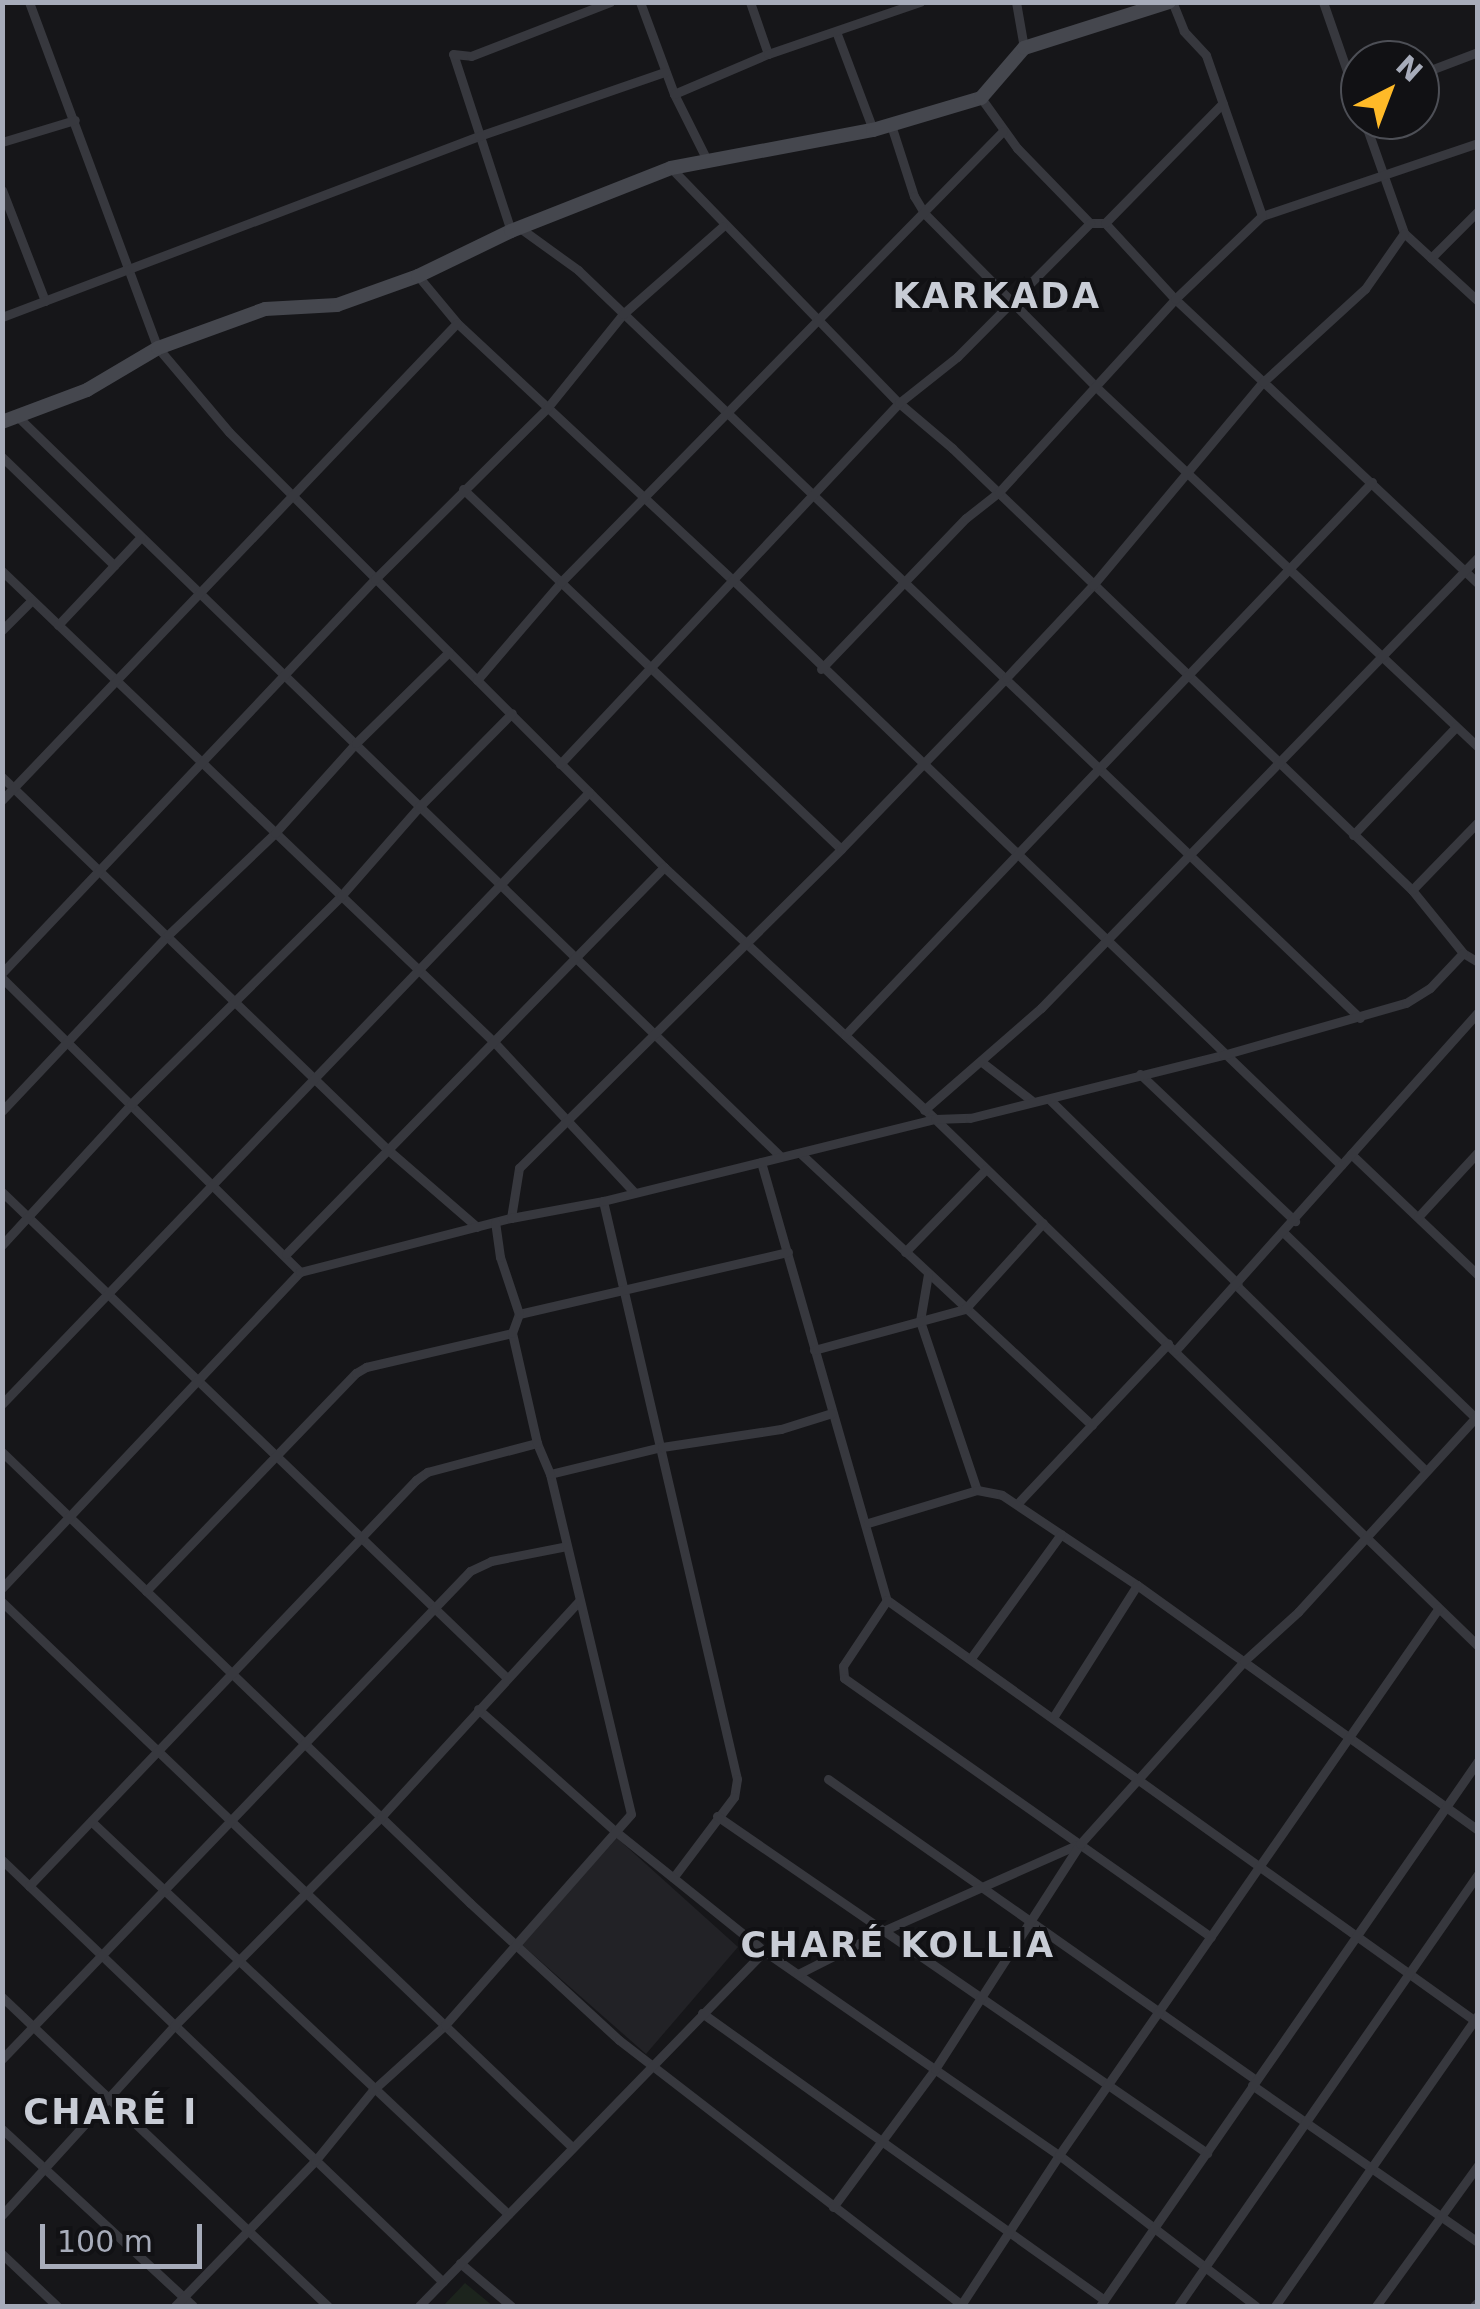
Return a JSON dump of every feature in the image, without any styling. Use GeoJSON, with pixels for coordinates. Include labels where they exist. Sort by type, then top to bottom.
{"type":"FeatureCollection","features":[{"type":"Feature","properties":{"kind":"street"},"geometry":{"type":"LineString","coordinates":[[29,2],[158,348],[290,496],[664,867],[935,1119],[1478,1646]]}},
{"type":"Feature","properties":{"kind":"street"},"geometry":{"type":"LineString","coordinates":[[610,2],[472,56],[453,54],[479,136],[516,230],[578,270],[1360,1018]]}},
{"type":"Feature","properties":{"kind":"street"},"geometry":{"type":"LineString","coordinates":[[640,2],[674,94],[706,160]]}},
{"type":"Feature","properties":{"kind":"street"},"geometry":{"type":"LineString","coordinates":[[750,2],[768,54]]}},
{"type":"Feature","properties":{"kind":"street"},"geometry":{"type":"LineString","coordinates":[[674,94],[768,54],[836,34],[920,2]]}},
{"type":"Feature","properties":{"kind":"street"},"geometry":{"type":"LineString","coordinates":[[1016,2],[1024,48]]}},
{"type":"Feature","properties":{"kind":"street"},"geometry":{"type":"LineString","coordinates":[[781,1157],[141,537],[10,419],[88,390],[158,348],[265,309],[337,304],[418,276],[516,230],[671,168],[873,130],[981,98],[1024,48],[1171,2],[1184,31],[1206,55],[1262,216]]}},
{"type":"Feature","properties":{"kind":"street"},"geometry":{"type":"LineString","coordinates":[[1323,2],[1340,49]]}},
{"type":"Feature","properties":{"kind":"street"},"geometry":{"type":"LineString","coordinates":[[836,34],[873,130]]}},
{"type":"Feature","properties":{"kind":"street"},"geometry":{"type":"LineString","coordinates":[[1440,66],[1478,52]]}},
{"type":"Feature","properties":{"kind":"street"},"geometry":{"type":"LineString","coordinates":[[2,317],[479,136],[666,72]]}},
{"type":"Feature","properties":{"kind":"street"},"geometry":{"type":"LineString","coordinates":[[981,98],[1003,131],[1090,223]]}},
{"type":"Feature","properties":{"kind":"street"},"geometry":{"type":"LineString","coordinates":[[560,764],[899,403],[958,357],[1090,223],[1105,223],[1223,102]]}},
{"type":"Feature","properties":{"kind":"street"},"geometry":{"type":"LineString","coordinates":[[2,142],[75,120]]}},
{"type":"Feature","properties":{"kind":"street"},"geometry":{"type":"LineString","coordinates":[[891,124],[914,196],[925,214],[1095,386],[1478,747]]}},
{"type":"Feature","properties":{"kind":"street"},"geometry":{"type":"LineString","coordinates":[[477,680],[561,582],[816,316],[925,214],[1003,131]]}},
{"type":"Feature","properties":{"kind":"street"},"geometry":{"type":"LineString","coordinates":[[1371,140],[1404,233],[1478,301]]}},
{"type":"Feature","properties":{"kind":"street"},"geometry":{"type":"LineString","coordinates":[[821,669],[966,518],[999,492],[1175,299],[1262,216],[1382,172],[1478,143]]}},
{"type":"Feature","properties":{"kind":"street"},"geometry":{"type":"LineString","coordinates":[[671,168],[722,226],[899,403],[999,492],[1412,890],[1462,953],[1478,962]]}},
{"type":"Feature","properties":{"kind":"street"},"geometry":{"type":"LineString","coordinates":[[2,190],[45,301]]}},
{"type":"Feature","properties":{"kind":"street"},"geometry":{"type":"LineString","coordinates":[[1431,258],[1476,215]]}},
{"type":"Feature","properties":{"kind":"street"},"geometry":{"type":"LineString","coordinates":[[1105,223],[1175,299],[1478,584]]}},
{"type":"Feature","properties":{"kind":"street"},"geometry":{"type":"LineString","coordinates":[[300,1272],[2,976],[375,579],[548,407],[623,314],[722,226]]}},
{"type":"Feature","properties":{"kind":"street"},"geometry":{"type":"LineString","coordinates":[[511,1218],[519,1168],[841,849],[1006,678],[1093,586],[1264,382],[1365,289],[1404,233]]}},
{"type":"Feature","properties":{"kind":"street"},"geometry":{"type":"LineString","coordinates":[[418,276],[457,323],[733,580],[821,669],[1342,1166]]}},
{"type":"Feature","properties":{"kind":"street"},"geometry":{"type":"LineString","coordinates":[[2,800],[457,323]]}},
{"type":"Feature","properties":{"kind":"street"},"geometry":{"type":"LineString","coordinates":[[2,456],[114,565]]}},
{"type":"Feature","properties":{"kind":"street"},"geometry":{"type":"LineString","coordinates":[[845,1036],[1372,482]]}},
{"type":"Feature","properties":{"kind":"street"},"geometry":{"type":"LineString","coordinates":[[463,489],[841,849]]}},
{"type":"Feature","properties":{"kind":"street"},"geometry":{"type":"LineString","coordinates":[[58,625],[141,537]]}},
{"type":"Feature","properties":{"kind":"street"},"geometry":{"type":"LineString","coordinates":[[924,1110],[983,1062],[1106,941],[1381,652],[1478,557]]}},
{"type":"Feature","properties":{"kind":"street"},"geometry":{"type":"LineString","coordinates":[[2,571],[415,972],[494,1042],[634,1192]]}},
{"type":"Feature","properties":{"kind":"street"},"geometry":{"type":"LineString","coordinates":[[2,630],[32,600]]}},
{"type":"Feature","properties":{"kind":"street"},"geometry":{"type":"LineString","coordinates":[[2,1111],[168,936],[275,834],[356,743],[449,652]]}},
{"type":"Feature","properties":{"kind":"street"},"geometry":{"type":"LineString","coordinates":[[2,1245],[131,1104],[341,896],[419,807],[512,713]]}},
{"type":"Feature","properties":{"kind":"street"},"geometry":{"type":"LineString","coordinates":[[1353,835],[1456,727]]}},
{"type":"Feature","properties":{"kind":"street"},"geometry":{"type":"LineString","coordinates":[[2,777],[313,1078],[476,1228]]}},
{"type":"Feature","properties":{"kind":"street"},"geometry":{"type":"LineString","coordinates":[[2,1404],[588,792]]}},
{"type":"Feature","properties":{"kind":"street"},"geometry":{"type":"LineString","coordinates":[[1412,890],[1478,822]]}},
{"type":"Feature","properties":{"kind":"street"},"geometry":{"type":"LineString","coordinates":[[286,1254],[664,867]]}},
{"type":"Feature","properties":{"kind":"street"},"geometry":{"type":"LineString","coordinates":[[2,1588],[300,1272],[511,1218],[603,1201],[935,1119],[970,1118],[1360,1018],[1406,1003],[1430,988],[1462,953]]}},
{"type":"Feature","properties":{"kind":"street"},"geometry":{"type":"LineString","coordinates":[[1018,1504],[1092,1425],[1237,1284],[1478,1012]]}},
{"type":"Feature","properties":{"kind":"street"},"geometry":{"type":"LineString","coordinates":[[983,1062],[1031,1100]]}},
{"type":"Feature","properties":{"kind":"street"},"geometry":{"type":"LineString","coordinates":[[1140,1074],[1294,1220]]}},
{"type":"Feature","properties":{"kind":"street"},"geometry":{"type":"LineString","coordinates":[[1049,1099],[1425,1470]]}},
{"type":"Feature","properties":{"kind":"street"},"geometry":{"type":"LineString","coordinates":[[1418,1217],[1478,1152]]}},
{"type":"Feature","properties":{"kind":"street"},"geometry":{"type":"LineString","coordinates":[[800,1153],[1092,1425]]}},
{"type":"Feature","properties":{"kind":"street"},"geometry":{"type":"LineString","coordinates":[[1351,1154],[1478,1274]]}},
{"type":"Feature","properties":{"kind":"street"},"geometry":{"type":"LineString","coordinates":[[761,1162],[888,1600],[1054,1716],[1406,1974],[1476,2020],[1275,2306]]}},
{"type":"Feature","properties":{"kind":"street"},"geometry":{"type":"LineString","coordinates":[[905,1252],[986,1168]]}},
{"type":"Feature","properties":{"kind":"street"},"geometry":{"type":"LineString","coordinates":[[2,1192],[507,1678]]}},
{"type":"Feature","properties":{"kind":"street"},"geometry":{"type":"LineString","coordinates":[[603,1201],[737,1779],[734,1797],[672,1878]]}},
{"type":"Feature","properties":{"kind":"street"},"geometry":{"type":"LineString","coordinates":[[175,2306],[315,2161],[372,2091],[445,2025],[632,1808],[550,1474],[537,1444],[512,1333],[519,1314],[495,1222]]}},
{"type":"Feature","properties":{"kind":"street"},"geometry":{"type":"LineString","coordinates":[[814,1350],[964,1309],[1043,1223]]}},
{"type":"Feature","properties":{"kind":"street"},"geometry":{"type":"LineString","coordinates":[[833,2207],[934,2069],[1080,1844],[1244,1661],[1298,1612],[1477,1418],[1284,1232]]}},
{"type":"Feature","properties":{"kind":"street"},"geometry":{"type":"LineString","coordinates":[[519,1314],[788,1252]]}},
{"type":"Feature","properties":{"kind":"street"},"geometry":{"type":"LineString","coordinates":[[928,1274],[920,1321],[977,1490]]}},
{"type":"Feature","properties":{"kind":"street"},"geometry":{"type":"LineString","coordinates":[[146,1591],[366,1367],[512,1333]]}},
{"type":"Feature","properties":{"kind":"street"},"geometry":{"type":"LineString","coordinates":[[550,1474],[662,1447],[781,1428],[832,1413]]}},
{"type":"Feature","properties":{"kind":"street"},"geometry":{"type":"LineString","coordinates":[[29,1886],[235,1675],[360,1536],[428,1472],[537,1444]]}},
{"type":"Feature","properties":{"kind":"street"},"geometry":{"type":"LineString","coordinates":[[2,1452],[516,1945],[650,2066],[962,2306],[1059,2155],[1438,1609]]}},
{"type":"Feature","properties":{"kind":"street"},"geometry":{"type":"LineString","coordinates":[[868,1522],[977,1490],[992,1491],[1018,1504],[1138,1585],[1478,1830]]}},
{"type":"Feature","properties":{"kind":"street"},"geometry":{"type":"LineString","coordinates":[[971,1658],[1062,1534]]}},
{"type":"Feature","properties":{"kind":"street"},"geometry":{"type":"LineString","coordinates":[[2,2059],[479,1564],[567,1546]]}},
{"type":"Feature","properties":{"kind":"street"},"geometry":{"type":"LineString","coordinates":[[1054,1716],[1138,1585]]}},
{"type":"Feature","properties":{"kind":"street"},"geometry":{"type":"LineString","coordinates":[[888,1600],[843,1666],[844,1678],[1211,1938]]}},
{"type":"Feature","properties":{"kind":"street"},"geometry":{"type":"LineString","coordinates":[[2,2215],[174,2026],[381,1817],[579,1601]]}},
{"type":"Feature","properties":{"kind":"street"},"geometry":{"type":"LineString","coordinates":[[2,1602],[572,2147]]}},
{"type":"Feature","properties":{"kind":"street"},"geometry":{"type":"LineString","coordinates":[[478,1709],[615,1831],[764,1950],[1059,2155],[1256,2306]]}},
{"type":"Feature","properties":{"kind":"street"},"geometry":{"type":"LineString","coordinates":[[702,2013],[1102,2303],[1478,1761]]}},
{"type":"Feature","properties":{"kind":"street"},"geometry":{"type":"LineString","coordinates":[[828,1778],[1478,2242]]}},
{"type":"Feature","properties":{"kind":"street"},"geometry":{"type":"LineString","coordinates":[[717,1816],[1207,2152]]}},
{"type":"Feature","properties":{"kind":"street"},"geometry":{"type":"LineString","coordinates":[[92,1822],[372,2091],[508,2214]]}},
{"type":"Feature","properties":{"kind":"street"},"geometry":{"type":"LineString","coordinates":[[798,1974],[885,1930],[1080,1844]]}},
{"type":"Feature","properties":{"kind":"street"},"geometry":{"type":"LineString","coordinates":[[2,1860],[443,2282]]}},
{"type":"Feature","properties":{"kind":"street"},"geometry":{"type":"LineString","coordinates":[[1178,2306],[1478,1874]]}},
{"type":"Feature","properties":{"kind":"street"},"geometry":{"type":"LineString","coordinates":[[419,2306],[764,1950]]}},
{"type":"Feature","properties":{"kind":"street"},"geometry":{"type":"LineString","coordinates":[[2,1997],[328,2306]]}},
{"type":"Feature","properties":{"kind":"street"},"geometry":{"type":"LineString","coordinates":[[2,2129],[193,2306]]}},
{"type":"Feature","properties":{"kind":"street"},"geometry":{"type":"LineString","coordinates":[[1376,2306],[1478,2165]]}},
{"type":"Feature","properties":{"kind":"street"},"geometry":{"type":"LineString","coordinates":[[2,2254],[57,2306]]}},
{"type":"Feature","properties":{"kind":"street"},"geometry":{"type":"LineString","coordinates":[[460,2264],[511,2306]]}},
{"type":"Feature","properties":{"kind":"shaded area"},"geometry":{"type":"Polygon","coordinates":[[[617,1838],[738,1947],[646,2054],[521,1944],[617,1838]]]}},
{"type":"Feature","properties":{"kind":"shaded area"},"geometry":{"type":"Polygon","coordinates":[[[465,2283],[493,2306],[443,2306],[465,2283]]]}},
{"type":"Feature","properties":{"kind":"district","name":"KARKADA"},"geometry":{"type":"Point","coordinates":[997,296]}},
{"type":"Feature","properties":{"kind":"district","name":"CHARÉ KOLLIA"},"geometry":{"type":"Point","coordinates":[898,1945]}},
{"type":"Feature","properties":{"kind":"district","name":"CHARÉ I"},"geometry":{"type":"Point","coordinates":[111,2112]}}]}
